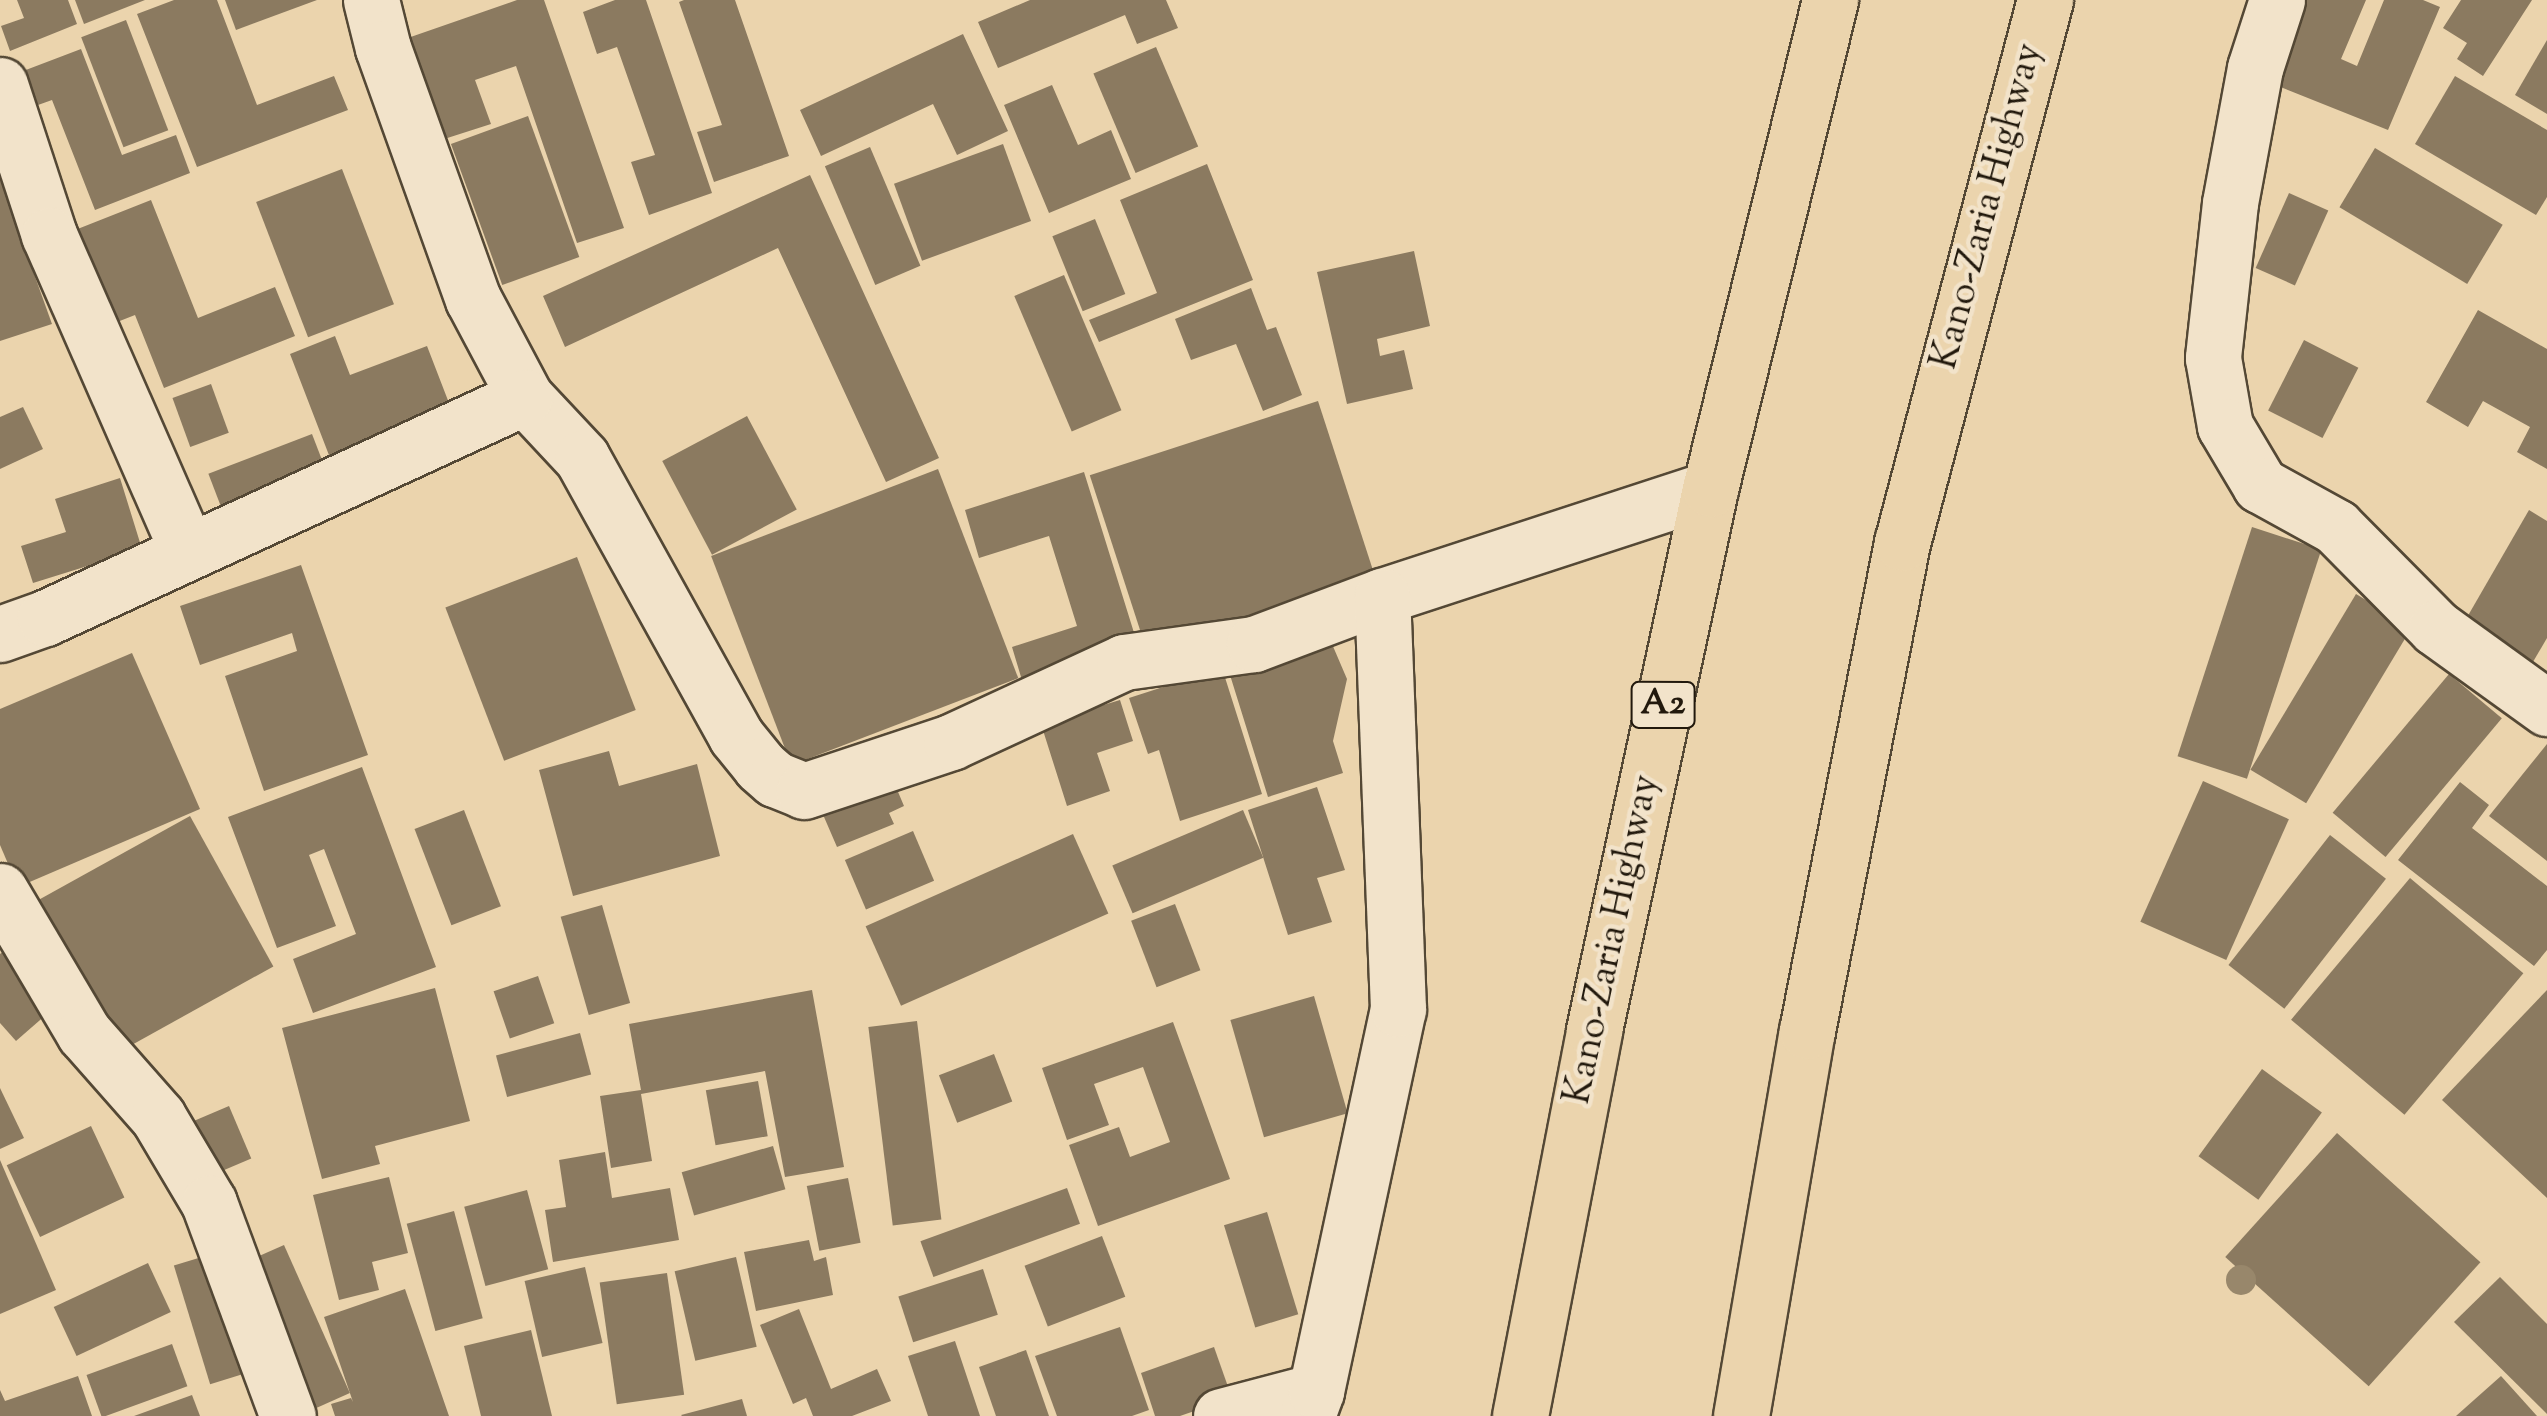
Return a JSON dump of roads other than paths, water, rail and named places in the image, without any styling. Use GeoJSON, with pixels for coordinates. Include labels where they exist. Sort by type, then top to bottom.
{"type":"FeatureCollection","features":[{"type":"Feature","properties":{"kind":"highway","name":"Kano-Zaria Highway"},"geometry":{"type":"LineString","coordinates":[[1520,1416],[1594,1030],[1710,489],[1830,0]]}},
{"type":"Feature","properties":{"kind":"highway","name":"Kano-Zaria Highway"},"geometry":{"type":"LineString","coordinates":[[1741,1416],[1807,1031],[1902,542],[2045,0]]}},
{"type":"Feature","properties":{"kind":"street"},"geometry":{"type":"LineString","coordinates":[[371,0],[383,48],[474,299],[526,396],[582,458],[736,736],[767,773],[804,791],[951,742],[1124,662],[1254,644],[1382,596],[1710,489]]}},
{"type":"Feature","properties":{"kind":"street"},"geometry":{"type":"LineString","coordinates":[[2277,0],[2254,68],[2230,203],[2213,358],[2224,426],[2260,485],[2336,527],[2436,628],[2547,708]]}},
{"type":"Feature","properties":{"kind":"street"},"geometry":{"type":"LineString","coordinates":[[0,84],[49,235],[187,549]]}},
{"type":"Feature","properties":{"kind":"street"},"geometry":{"type":"LineString","coordinates":[[0,634],[44,618],[526,396]]}},
{"type":"Feature","properties":{"kind":"street"},"geometry":{"type":"LineString","coordinates":[[1221,1416],[1311,1404],[1398,1009],[1382,596]]}},
{"type":"Feature","properties":{"kind":"street"},"geometry":{"type":"LineString","coordinates":[[0,891],[84,1034],[158,1117],[209,1203],[288,1416]]}}]}
